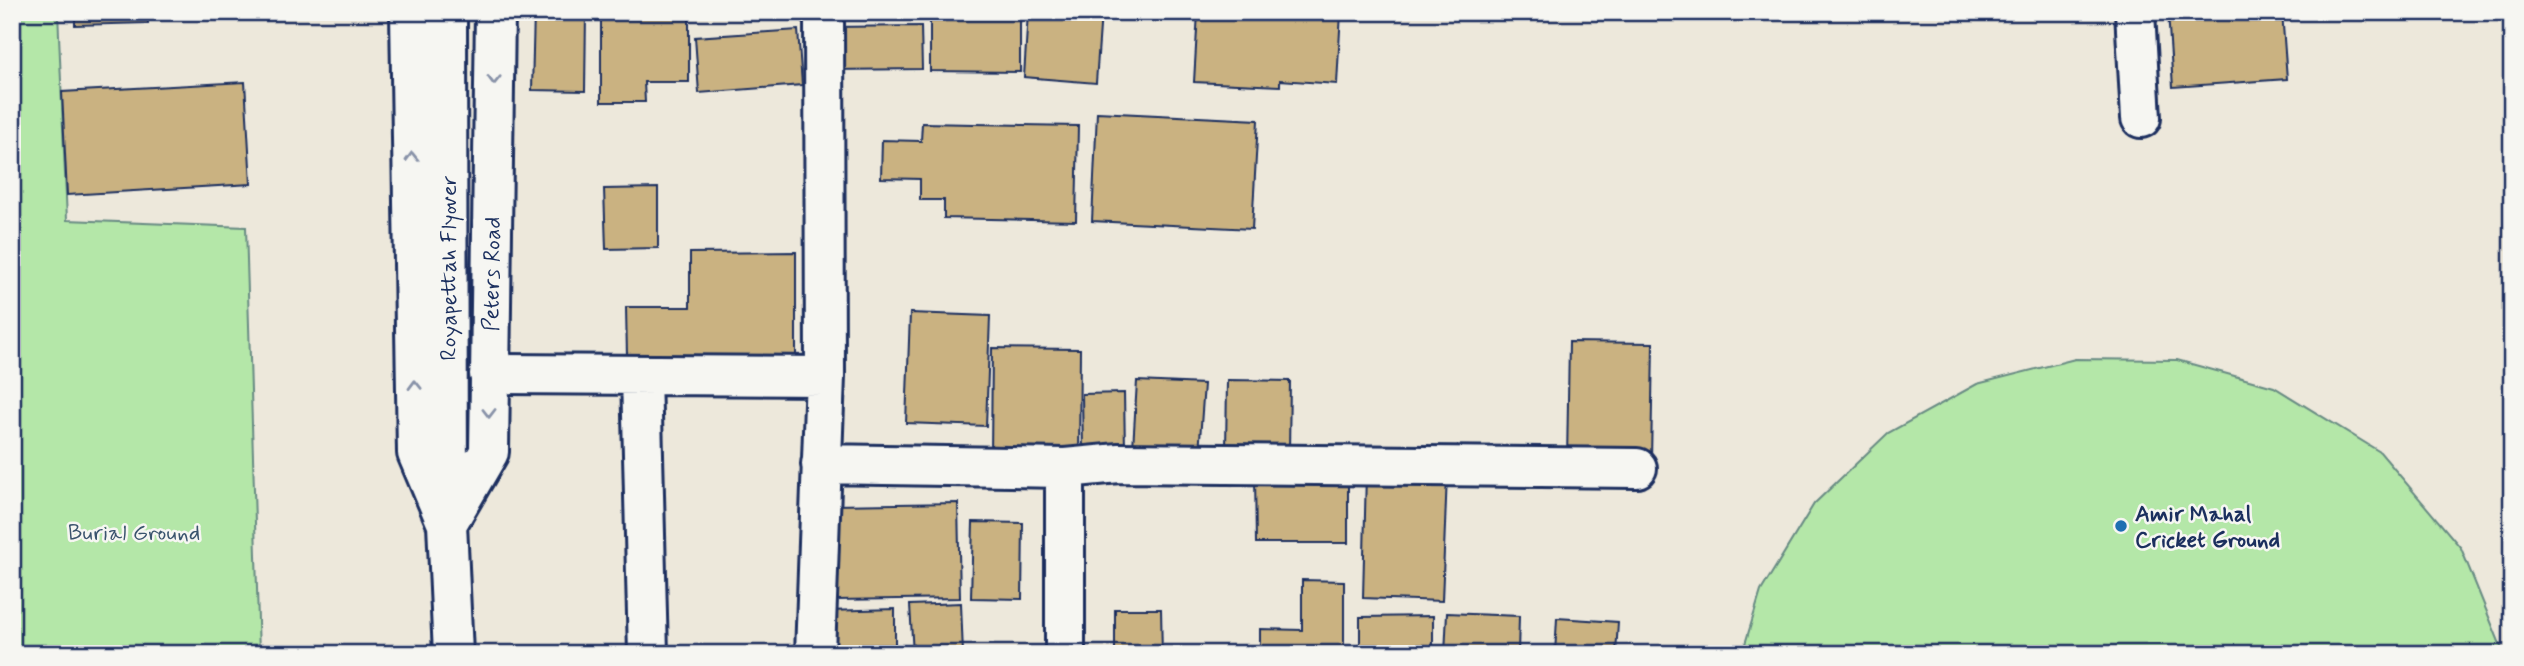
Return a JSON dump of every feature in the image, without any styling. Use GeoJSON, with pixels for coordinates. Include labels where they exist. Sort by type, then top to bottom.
{"type":"FeatureCollection","features":[{"type":"Feature","properties":{"kind":"street"},"geometry":{"type":"LineString","coordinates":[[410,12],[416,453],[447,524],[453,654]]}},
{"type":"Feature","properties":{"kind":"street","name":"Royapettah Flyover"},"geometry":{"type":"LineString","coordinates":[[447,12],[447,524]]}},
{"type":"Feature","properties":{"kind":"street","name":"Peters Road"},"geometry":{"type":"LineString","coordinates":[[447,524],[489,452],[495,12]]}},
{"type":"Feature","properties":{"kind":"street"},"geometry":{"type":"LineString","coordinates":[[815,654],[825,376],[824,12]]}},
{"type":"Feature","properties":{"kind":"street"},"geometry":{"type":"LineString","coordinates":[[2135,12],[2141,118]]}},
{"type":"Feature","properties":{"kind":"street"},"geometry":{"type":"LineString","coordinates":[[489,374],[825,376]]}},
{"type":"Feature","properties":{"kind":"street"},"geometry":{"type":"LineString","coordinates":[[641,375],[648,654]]}},
{"type":"Feature","properties":{"kind":"street"},"geometry":{"type":"LineString","coordinates":[[821,464],[1065,468],[1146,463],[1637,468]]}},
{"type":"Feature","properties":{"kind":"street"},"geometry":{"type":"LineString","coordinates":[[1065,468],[1065,654]]}},
{"type":"Feature","properties":{"kind":"green space","name":"Burial Ground"},"geometry":{"type":"Polygon","coordinates":[[[12,12],[58,12],[67,220],[246,227],[259,654],[12,654],[12,12]]]}},
{"type":"Feature","properties":{"kind":"green space","name":"Amir Mahal Cricket Ground"},"geometry":{"type":"Polygon","coordinates":[[[2075,359],[2177,360],[2274,387],[2380,452],[2461,548],[2504,654],[1742,654],[1761,591],[1814,504],[1888,433],[1977,384],[2075,359]]]}},
{"type":"Feature","properties":{"kind":"building"},"geometry":{"type":"Polygon","coordinates":[[[75,12],[148,12],[148,23],[75,25],[75,12]]]}},
{"type":"Feature","properties":{"kind":"building"},"geometry":{"type":"Polygon","coordinates":[[[534,12],[586,12],[585,91],[532,90],[534,12]]]}},
{"type":"Feature","properties":{"kind":"building"},"geometry":{"type":"Polygon","coordinates":[[[601,12],[689,12],[689,82],[644,82],[645,102],[601,102],[601,12]]]}},
{"type":"Feature","properties":{"kind":"building"},"geometry":{"type":"Polygon","coordinates":[[[930,12],[1020,12],[1020,72],[930,71],[930,12]]]}},
{"type":"Feature","properties":{"kind":"building"},"geometry":{"type":"Polygon","coordinates":[[[1028,12],[1101,12],[1096,83],[1024,77],[1028,12]]]}},
{"type":"Feature","properties":{"kind":"building"},"geometry":{"type":"Polygon","coordinates":[[[1198,12],[1341,12],[1337,84],[1280,80],[1280,86],[1194,82],[1198,12]]]}},
{"type":"Feature","properties":{"kind":"building"},"geometry":{"type":"Polygon","coordinates":[[[2168,12],[2282,12],[2287,79],[2173,87],[2168,12]]]}},
{"type":"Feature","properties":{"kind":"building"},"geometry":{"type":"Polygon","coordinates":[[[921,26],[922,69],[830,70],[829,27],[921,26]]]}},
{"type":"Feature","properties":{"kind":"building"},"geometry":{"type":"Polygon","coordinates":[[[798,30],[802,85],[699,93],[695,37],[798,30]]]}},
{"type":"Feature","properties":{"kind":"building"},"geometry":{"type":"Polygon","coordinates":[[[245,82],[251,184],[67,195],[62,92],[245,82]]]}},
{"type":"Feature","properties":{"kind":"building"},"geometry":{"type":"Polygon","coordinates":[[[1097,112],[1258,120],[1252,229],[1092,221],[1097,112]]]}},
{"type":"Feature","properties":{"kind":"building"},"geometry":{"type":"Polygon","coordinates":[[[922,123],[1078,126],[1076,221],[944,218],[944,200],[920,200],[920,179],[881,178],[882,140],[921,141],[922,123]]]}},
{"type":"Feature","properties":{"kind":"building"},"geometry":{"type":"Polygon","coordinates":[[[658,188],[658,248],[606,249],[604,189],[658,188]]]}},
{"type":"Feature","properties":{"kind":"building"},"geometry":{"type":"Polygon","coordinates":[[[796,252],[796,356],[627,357],[626,307],[690,307],[690,253],[796,252]]]}},
{"type":"Feature","properties":{"kind":"building"},"geometry":{"type":"Polygon","coordinates":[[[910,313],[990,316],[986,426],[906,423],[910,313]]]}},
{"type":"Feature","properties":{"kind":"building"},"geometry":{"type":"Polygon","coordinates":[[[1569,342],[1653,343],[1651,463],[1567,461],[1569,342]]]}},
{"type":"Feature","properties":{"kind":"building"},"geometry":{"type":"Polygon","coordinates":[[[992,348],[1080,349],[1079,459],[991,458],[992,348]]]}},
{"type":"Feature","properties":{"kind":"building"},"geometry":{"type":"Polygon","coordinates":[[[1227,380],[1290,381],[1289,452],[1226,451],[1227,380]]]}},
{"type":"Feature","properties":{"kind":"building"},"geometry":{"type":"Polygon","coordinates":[[[1137,381],[1204,384],[1199,453],[1133,448],[1137,381]]]}},
{"type":"Feature","properties":{"kind":"building"},"geometry":{"type":"Polygon","coordinates":[[[1124,393],[1125,450],[1083,451],[1082,394],[1124,393]]]}},
{"type":"Feature","properties":{"kind":"building"},"geometry":{"type":"Polygon","coordinates":[[[1366,472],[1447,475],[1442,601],[1363,598],[1366,472]]]}},
{"type":"Feature","properties":{"kind":"building"},"geometry":{"type":"Polygon","coordinates":[[[1255,476],[1348,476],[1348,543],[1256,543],[1255,476]]]}},
{"type":"Feature","properties":{"kind":"building"},"geometry":{"type":"Polygon","coordinates":[[[958,503],[960,598],[836,600],[834,505],[958,503]]]}},
{"type":"Feature","properties":{"kind":"building"},"geometry":{"type":"Polygon","coordinates":[[[973,522],[1023,523],[1022,599],[971,598],[973,522]]]}},
{"type":"Feature","properties":{"kind":"building"},"geometry":{"type":"Polygon","coordinates":[[[1302,580],[1344,581],[1344,654],[1260,654],[1260,629],[1302,630],[1302,580]]]}},
{"type":"Feature","properties":{"kind":"building"},"geometry":{"type":"Polygon","coordinates":[[[961,603],[963,654],[913,654],[910,605],[961,603]]]}},
{"type":"Feature","properties":{"kind":"building"},"geometry":{"type":"Polygon","coordinates":[[[895,609],[895,654],[828,654],[827,611],[895,609]]]}},
{"type":"Feature","properties":{"kind":"building"},"geometry":{"type":"Polygon","coordinates":[[[1115,609],[1161,609],[1162,654],[1115,654],[1115,609]]]}},
{"type":"Feature","properties":{"kind":"building"},"geometry":{"type":"Polygon","coordinates":[[[1447,613],[1519,616],[1518,654],[1445,654],[1447,613]]]}},
{"type":"Feature","properties":{"kind":"building"},"geometry":{"type":"Polygon","coordinates":[[[1433,616],[1433,654],[1360,654],[1360,617],[1433,616]]]}},
{"type":"Feature","properties":{"kind":"building"},"geometry":{"type":"Polygon","coordinates":[[[1557,618],[1618,622],[1616,654],[1555,654],[1557,618]]]}},
{"type":"Feature","properties":{"kind":"place","name":"Amir Mahal Cricket Ground"},"geometry":{"type":"Point","coordinates":[2121,526]}}]}
